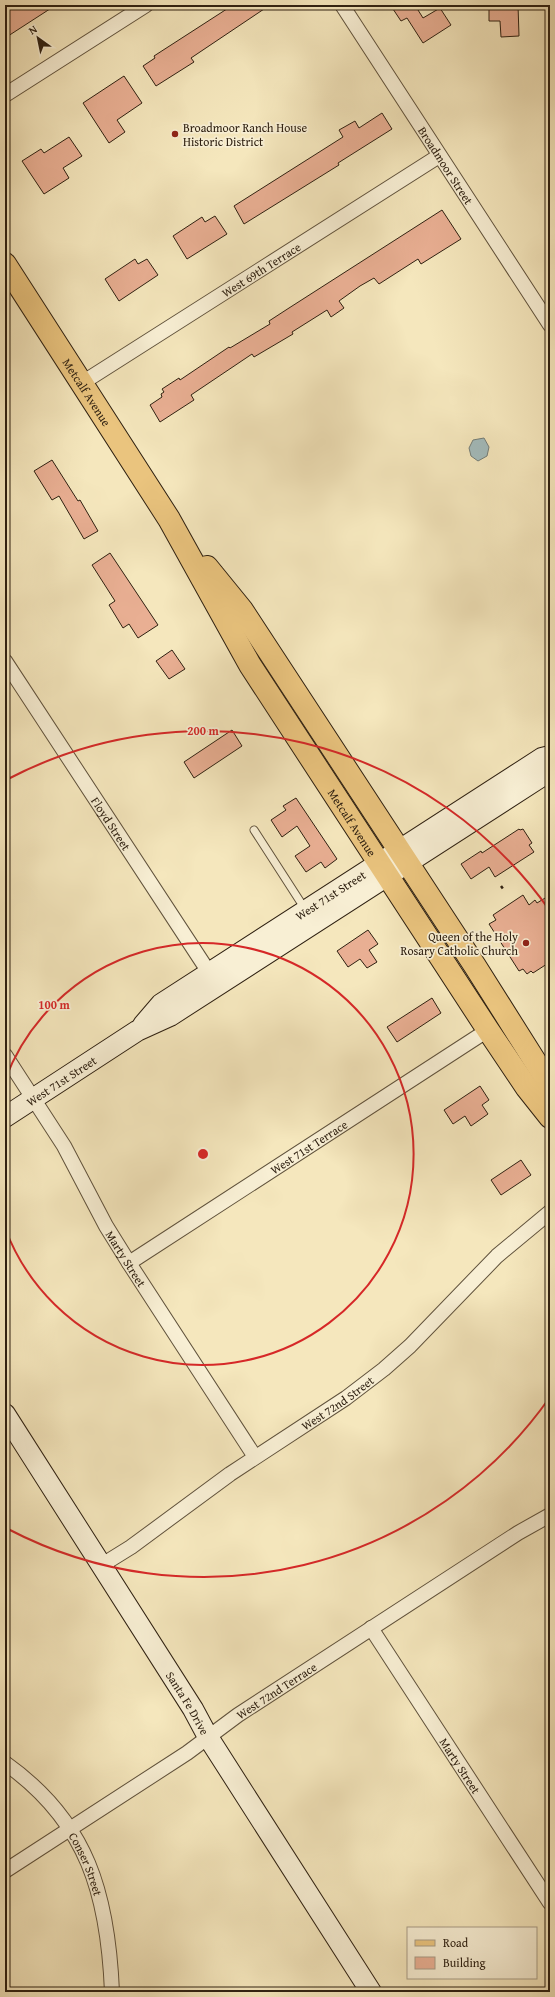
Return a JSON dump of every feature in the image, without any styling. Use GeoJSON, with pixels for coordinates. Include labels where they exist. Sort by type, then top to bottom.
{"type":"FeatureCollection","features":[{"type":"Feature","properties":{"kind":"main road","name":"Metcalf Avenue"},"geometry":{"type":"LineString","coordinates":[[5,264],[169,519],[250,665],[382,870],[488,1030],[527,1088],[550,1117]]}},
{"type":"Feature","properties":{"kind":"main road","name":"Metcalf Avenue"},"geometry":{"type":"LineString","coordinates":[[169,519],[242,610],[550,1085]]}},
{"type":"Feature","properties":{"kind":"street"},"geometry":{"type":"LineString","coordinates":[[5,95],[146,5]]}},
{"type":"Feature","properties":{"kind":"street","name":"Broadmoor Street"},"geometry":{"type":"LineString","coordinates":[[342,5],[550,325]]}},
{"type":"Feature","properties":{"kind":"street","name":"West 69th Terrace"},"geometry":{"type":"LineString","coordinates":[[82,383],[439,156]]}},
{"type":"Feature","properties":{"kind":"street","name":"Floyd Street"},"geometry":{"type":"LineString","coordinates":[[5,661],[213,979]]}},
{"type":"Feature","properties":{"kind":"street","name":"West 71st Street"},"geometry":{"type":"LineString","coordinates":[[403,857],[542,758],[550,756]]}},
{"type":"Feature","properties":{"kind":"street","name":"West 71st Street"},"geometry":{"type":"LineString","coordinates":[[213,979],[403,857],[550,771]]}},
{"type":"Feature","properties":{"kind":"street","name":"West 71st Street"},"geometry":{"type":"LineString","coordinates":[[5,1116],[137,1031],[170,1016],[213,979],[306,911],[382,870]]}},
{"type":"Feature","properties":{"kind":"street","name":"West 71st Terrace"},"geometry":{"type":"LineString","coordinates":[[129,1263],[488,1030]]}},
{"type":"Feature","properties":{"kind":"street","name":"Marty Street"},"geometry":{"type":"LineString","coordinates":[[5,1054],[64,1146],[106,1226],[255,1457]]}},
{"type":"Feature","properties":{"kind":"street","name":"West 72nd Street"},"geometry":{"type":"LineString","coordinates":[[102,1565],[131,1547],[255,1457],[346,1398],[384,1369],[416,1341],[497,1256],[550,1212]]}},
{"type":"Feature","properties":{"kind":"street","name":"Santa Fe Drive"},"geometry":{"type":"LineString","coordinates":[[5,1414],[193,1709],[208,1737],[371,1992]]}},
{"type":"Feature","properties":{"kind":"street","name":"West 72nd Terrace"},"geometry":{"type":"LineString","coordinates":[[5,1871],[187,1753],[238,1715],[371,1628],[518,1533],[550,1516]]}},
{"type":"Feature","properties":{"kind":"street","name":"Marty Street"},"geometry":{"type":"LineString","coordinates":[[371,1628],[550,1903]]}},
{"type":"Feature","properties":{"kind":"street","name":"Conser Street"},"geometry":{"type":"LineString","coordinates":[[5,1763],[23,1776],[58,1810],[86,1859],[99,1893],[108,1932],[112,1992]]}},
{"type":"Feature","properties":{"kind":"lane"},"geometry":{"type":"LineString","coordinates":[[254,830],[306,911]]}},
{"type":"Feature","properties":{"kind":"path"},"geometry":{"type":"LineString","coordinates":[[501,886],[504,890]]}},
{"type":"Feature","properties":{"kind":"water"},"geometry":{"type":"Polygon","coordinates":[[[484,438],[489,447],[487,456],[478,461],[471,456],[469,448],[473,440],[484,438]]]}},
{"type":"Feature","properties":{"kind":"building"},"geometry":{"type":"Polygon","coordinates":[[[16,5],[56,5],[5,38],[5,12],[16,5]]]}},
{"type":"Feature","properties":{"kind":"building"},"geometry":{"type":"Polygon","coordinates":[[[233,5],[270,5],[191,58],[194,62],[156,86],[143,66],[155,58],[154,56],[233,5]]]}},
{"type":"Feature","properties":{"kind":"building"},"geometry":{"type":"Polygon","coordinates":[[[399,5],[426,5],[418,10],[423,18],[440,8],[451,25],[423,43],[407,18],[401,21],[393,9],[399,5]]]}},
{"type":"Feature","properties":{"kind":"building"},"geometry":{"type":"Polygon","coordinates":[[[502,5],[518,5],[519,36],[501,37],[500,21],[489,21],[489,8],[502,8],[502,5]]]}},
{"type":"Feature","properties":{"kind":"building"},"geometry":{"type":"Polygon","coordinates":[[[124,76],[142,103],[117,120],[125,132],[109,143],[83,103],[124,76]]]}},
{"type":"Feature","properties":{"kind":"building"},"geometry":{"type":"Polygon","coordinates":[[[382,113],[392,129],[338,163],[339,165],[244,224],[234,206],[343,137],[339,130],[355,121],[359,128],[382,113]]]}},
{"type":"Feature","properties":{"kind":"building"},"geometry":{"type":"Polygon","coordinates":[[[69,137],[82,156],[63,168],[69,178],[44,194],[22,161],[41,149],[44,153],[69,137]]]}},
{"type":"Feature","properties":{"kind":"building"},"geometry":{"type":"Polygon","coordinates":[[[442,210],[461,239],[421,264],[418,259],[379,284],[374,278],[360,286],[339,301],[344,308],[331,317],[327,310],[292,332],[293,334],[254,357],[252,354],[191,395],[194,400],[160,422],[150,405],[162,397],[161,394],[164,392],[162,389],[179,378],[180,380],[229,347],[230,348],[270,324],[269,321],[442,210]]]}},
{"type":"Feature","properties":{"kind":"building"},"geometry":{"type":"Polygon","coordinates":[[[215,216],[227,234],[187,259],[173,236],[202,217],[205,222],[215,216]]]}},
{"type":"Feature","properties":{"kind":"building"},"geometry":{"type":"Polygon","coordinates":[[[135,259],[138,264],[147,259],[158,275],[119,301],[105,279],[135,259]]]}},
{"type":"Feature","properties":{"kind":"building"},"geometry":{"type":"Polygon","coordinates":[[[52,460],[78,501],[80,500],[98,531],[84,539],[59,496],[52,500],[34,471],[52,460]]]}},
{"type":"Feature","properties":{"kind":"building"},"geometry":{"type":"Polygon","coordinates":[[[110,553],[158,625],[138,638],[129,624],[123,628],[109,605],[115,601],[92,565],[110,553]]]}},
{"type":"Feature","properties":{"kind":"building"},"geometry":{"type":"Polygon","coordinates":[[[172,650],[185,669],[169,679],[156,661],[172,650]]]}},
{"type":"Feature","properties":{"kind":"building"},"geometry":{"type":"Polygon","coordinates":[[[232,730],[242,746],[194,778],[184,762],[232,730]]]}},
{"type":"Feature","properties":{"kind":"building"},"geometry":{"type":"Polygon","coordinates":[[[296,798],[337,859],[325,868],[321,862],[306,872],[295,856],[310,846],[297,826],[282,837],[271,820],[286,810],[283,806],[296,798]]]}},
{"type":"Feature","properties":{"kind":"building"},"geometry":{"type":"Polygon","coordinates":[[[519,829],[523,829],[532,843],[529,845],[534,852],[495,877],[489,867],[471,879],[461,864],[481,851],[482,853],[519,829]]]}},
{"type":"Feature","properties":{"kind":"building","name":"Queen of the Holy Rosary Catholic Church"},"geometry":{"type":"Polygon","coordinates":[[[523,895],[529,905],[535,900],[537,903],[550,895],[550,962],[533,973],[531,971],[527,974],[523,969],[519,971],[489,924],[496,920],[493,915],[523,895]]]}},
{"type":"Feature","properties":{"kind":"building"},"geometry":{"type":"Polygon","coordinates":[[[368,930],[378,944],[369,950],[377,962],[367,968],[360,959],[348,967],[337,951],[368,930]]]}},
{"type":"Feature","properties":{"kind":"building"},"geometry":{"type":"Polygon","coordinates":[[[432,998],[441,1013],[397,1042],[387,1027],[432,998]]]}},
{"type":"Feature","properties":{"kind":"building"},"geometry":{"type":"Polygon","coordinates":[[[480,1086],[489,1100],[482,1105],[488,1114],[471,1126],[465,1116],[453,1124],[444,1110],[480,1086]]]}},
{"type":"Feature","properties":{"kind":"building"},"geometry":{"type":"Polygon","coordinates":[[[521,1160],[531,1175],[501,1195],[491,1180],[521,1160]]]}},
{"type":"Feature","properties":{"kind":"place","name":"Broadmoor Ranch House Historic District"},"geometry":{"type":"Point","coordinates":[175,134]}},
{"type":"Feature","properties":{"kind":"place","name":"Queen of the Holy Rosary Catholic Church"},"geometry":{"type":"Point","coordinates":[526,943]}}]}
